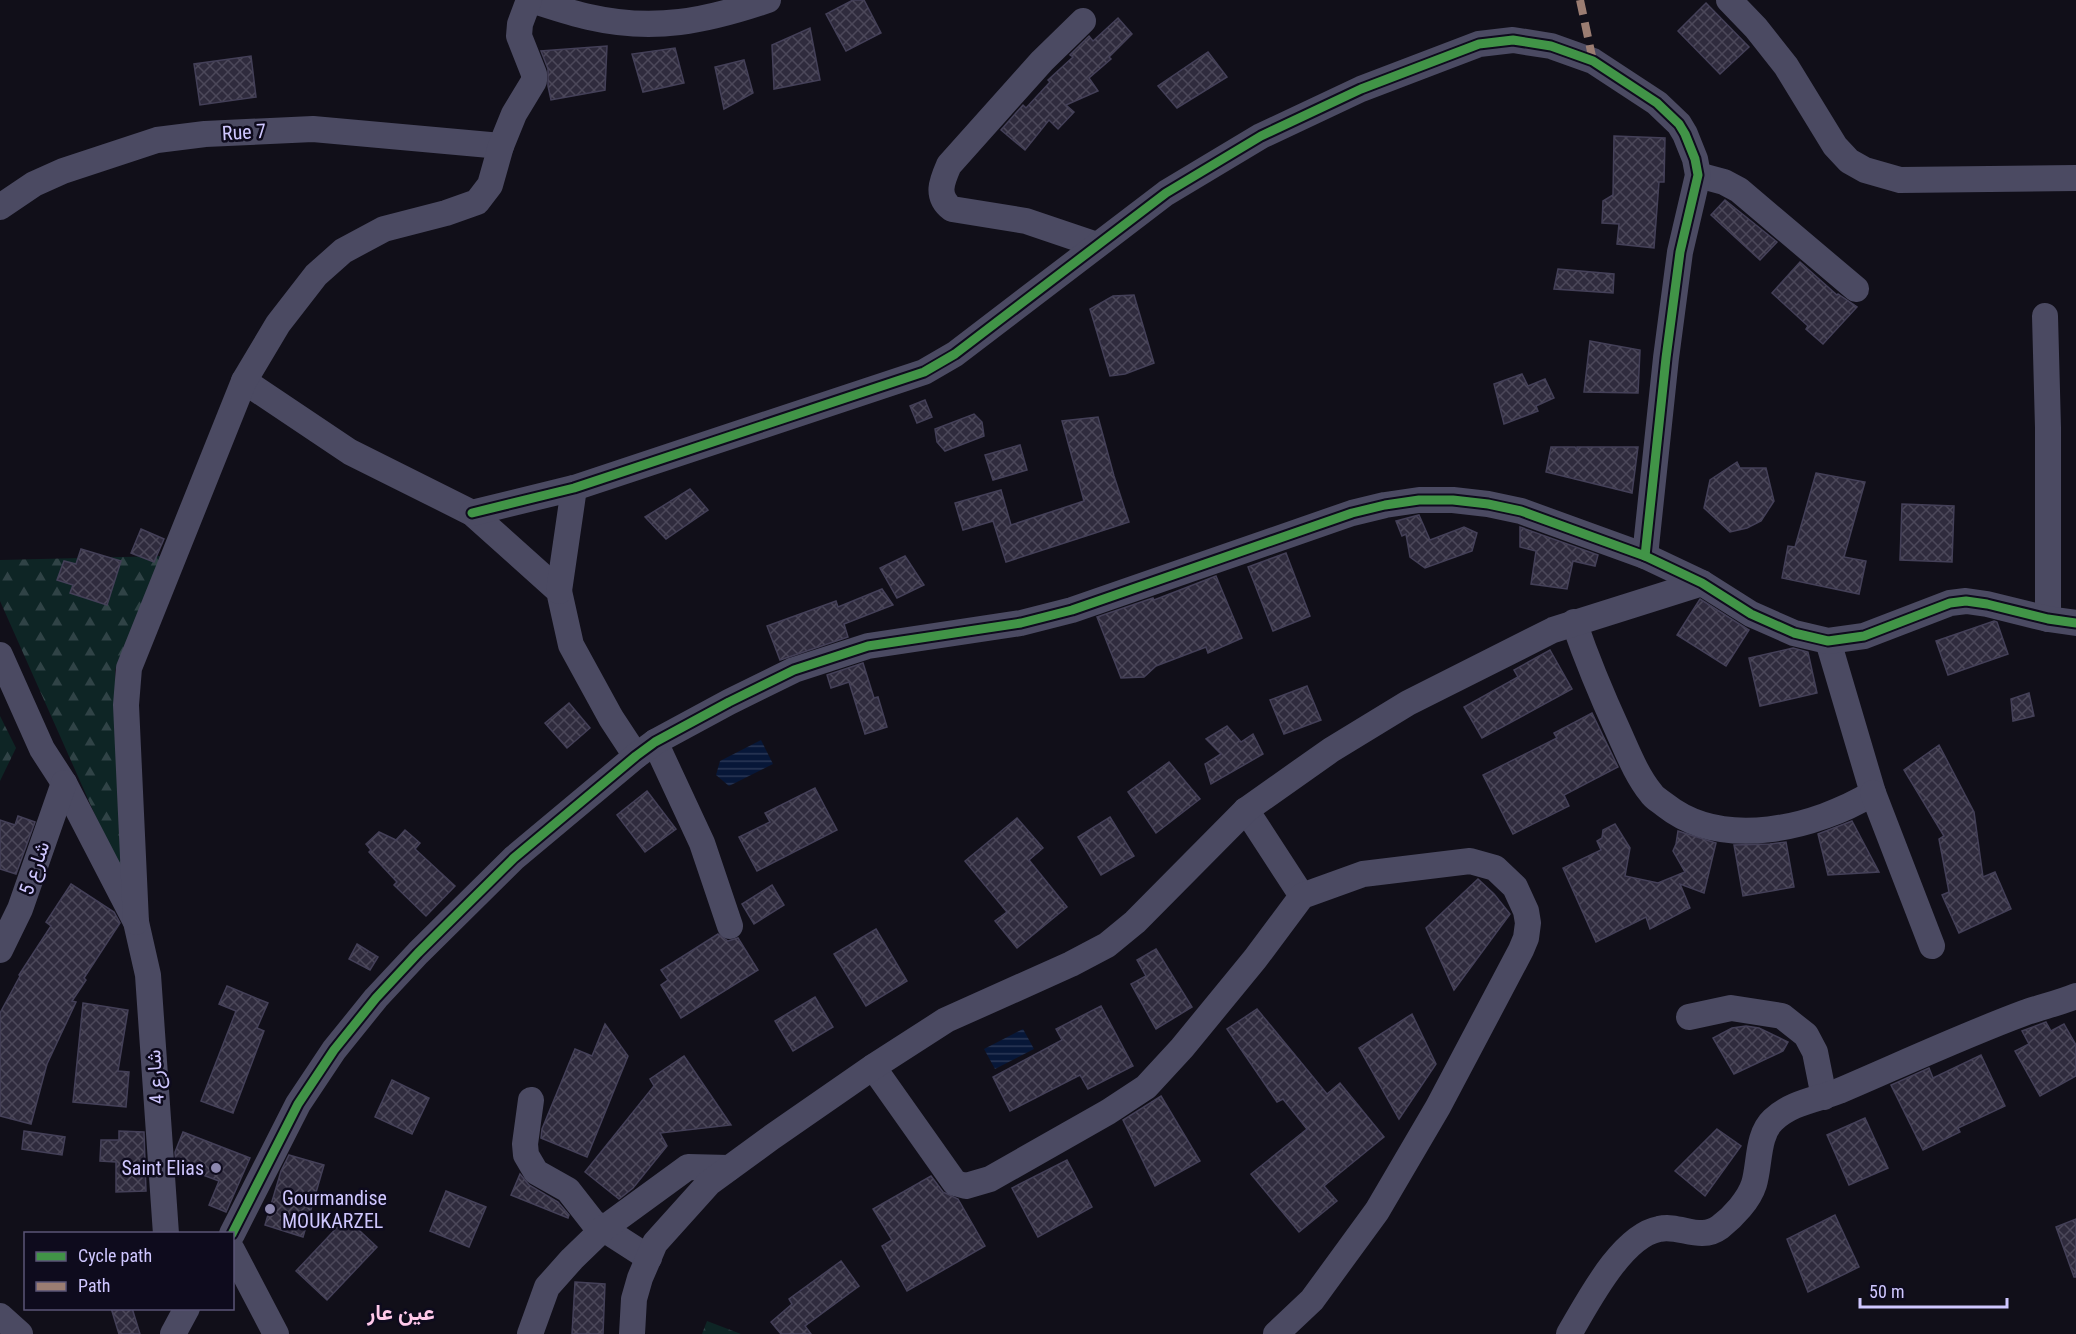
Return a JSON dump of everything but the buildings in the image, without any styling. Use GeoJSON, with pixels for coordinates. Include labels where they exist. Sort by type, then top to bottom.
{"type":"FeatureCollection","features":[{"type":"Feature","properties":{"kind":"street"},"geometry":{"type":"LineString","coordinates":[[136,922],[126,705],[129,668],[244,381],[278,324],[316,275],[343,251],[384,229],[447,213],[477,202],[490,186],[501,146],[514,114],[532,88],[534,81],[534,74],[519,36],[520,24],[530,0],[587,17],[616,22],[654,24],[692,22],[768,0]]}},
{"type":"Feature","properties":{"kind":"street"},"geometry":{"type":"LineString","coordinates":[[1729,0],[1736,5],[1786,66],[1835,146],[1849,161],[1865,170],[1900,180],[2076,178]]}},
{"type":"Feature","properties":{"kind":"street"},"geometry":{"type":"LineString","coordinates":[[1083,21],[1042,61],[949,165],[940,186],[945,204],[952,209],[1026,221],[1097,245]]}},
{"type":"Feature","properties":{"kind":"street"},"geometry":{"type":"LineString","coordinates":[[472,513],[574,488],[924,372],[955,354],[1166,193],[1261,136],[1361,89],[1479,44],[1514,40],[1551,46],[1593,61],[1657,103],[1679,124],[1695,159],[1698,175],[1680,252],[1645,556]]}},
{"type":"Feature","properties":{"kind":"street","name":"Rue 7"},"geometry":{"type":"LineString","coordinates":[[0,207],[34,184],[63,171],[157,140],[205,134],[313,129],[501,146]]}},
{"type":"Feature","properties":{"kind":"street"},"geometry":{"type":"LineString","coordinates":[[1698,175],[1724,182],[1739,190],[1856,289]]}},
{"type":"Feature","properties":{"kind":"street"},"geometry":{"type":"LineString","coordinates":[[2045,315],[2048,428],[2048,619]]}},
{"type":"Feature","properties":{"kind":"street"},"geometry":{"type":"LineString","coordinates":[[244,381],[350,452],[472,513],[559,591]]}},
{"type":"Feature","properties":{"kind":"street"},"geometry":{"type":"LineString","coordinates":[[574,488],[559,591],[571,645],[611,718],[646,749],[702,843],[730,926]]}},
{"type":"Feature","properties":{"kind":"street"},"geometry":{"type":"LineString","coordinates":[[233,1232],[298,1104],[334,1050],[376,998],[418,952],[514,858],[646,749],[729,702],[794,670],[868,646],[1022,623],[1072,610],[1352,513],[1419,500],[1488,504],[1521,511],[1645,556],[1702,583],[1751,614],[1794,633],[1828,641],[1864,636],[1950,603],[1987,604],[2048,619],[2076,623]]}},
{"type":"Feature","properties":{"kind":"street"},"geometry":{"type":"LineString","coordinates":[[632,1334],[634,1299],[655,1243],[709,1183],[729,1168],[873,1067],[946,1020],[1071,964],[1107,945],[1135,922],[1246,810],[1331,750],[1408,703],[1534,639],[1574,622],[1702,583]]}},
{"type":"Feature","properties":{"kind":"street"},"geometry":{"type":"LineString","coordinates":[[1574,622],[1588,663],[1632,763],[1652,795],[1675,813],[1706,827],[1746,831],[1807,820],[1848,807],[1873,793]]}},
{"type":"Feature","properties":{"kind":"street"},"geometry":{"type":"LineString","coordinates":[[1828,641],[1873,793],[1932,946]]}},
{"type":"Feature","properties":{"kind":"street"},"geometry":{"type":"LineString","coordinates":[[0,655],[42,750],[64,783],[136,922]]}},
{"type":"Feature","properties":{"kind":"street","name":"شارع 5"},"geometry":{"type":"LineString","coordinates":[[0,950],[20,909],[64,783]]}},
{"type":"Feature","properties":{"kind":"street"},"geometry":{"type":"LineString","coordinates":[[1246,810],[1302,896]]}},
{"type":"Feature","properties":{"kind":"street"},"geometry":{"type":"LineString","coordinates":[[873,1067],[955,1184],[966,1186],[990,1179],[1146,1088],[1255,959],[1302,896],[1363,874],[1470,861],[1495,868],[1515,887],[1526,911],[1528,923],[1526,938],[1438,1107],[1377,1211],[1312,1300],[1276,1334]]}},
{"type":"Feature","properties":{"kind":"street","name":"شارع 4"},"geometry":{"type":"LineString","coordinates":[[136,922],[148,975],[166,1232]]}},
{"type":"Feature","properties":{"kind":"street"},"geometry":{"type":"LineString","coordinates":[[1569,1334],[1611,1266],[1636,1240],[1658,1229],[1678,1229],[1693,1234],[1706,1233],[1718,1229],[1737,1212],[1754,1187],[1764,1135],[1771,1122],[1790,1107],[1824,1097],[2024,1013],[2076,996]]}},
{"type":"Feature","properties":{"kind":"street"},"geometry":{"type":"LineString","coordinates":[[1689,1017],[1731,1008],[1782,1016],[1806,1035],[1815,1052],[1824,1097]]}},
{"type":"Feature","properties":{"kind":"street"},"geometry":{"type":"LineString","coordinates":[[531,1100],[526,1130],[526,1155],[536,1172],[568,1190],[593,1222],[649,1258]]}},
{"type":"Feature","properties":{"kind":"street"},"geometry":{"type":"LineString","coordinates":[[530,1334],[547,1287],[603,1229],[688,1167],[729,1168]]}},
{"type":"Feature","properties":{"kind":"street"},"geometry":{"type":"LineString","coordinates":[[234,1254],[276,1334]]}},
{"type":"Feature","properties":{"kind":"street"},"geometry":{"type":"LineString","coordinates":[[168,1310],[171,1334]]}},
{"type":"Feature","properties":{"kind":"street"},"geometry":{"type":"LineString","coordinates":[[171,1334],[186,1310]]}},
{"type":"Feature","properties":{"kind":"street"},"geometry":{"type":"LineString","coordinates":[[0,1316],[20,1334]]}},
{"type":"Feature","properties":{"kind":"green space"},"geometry":{"type":"Polygon","coordinates":[[[163,556],[115,670],[124,880],[0,601],[0,560],[163,556]]]}},
{"type":"Feature","properties":{"kind":"green space"},"geometry":{"type":"Polygon","coordinates":[[[0,716],[16,748],[0,781],[0,716]]]}},
{"type":"Feature","properties":{"kind":"green space"},"geometry":{"type":"Polygon","coordinates":[[[707,1321],[741,1334],[702,1334],[707,1321]]]}},
{"type":"Feature","properties":{"kind":"water"},"geometry":{"type":"Polygon","coordinates":[[[761,740],[773,764],[729,786],[716,775],[720,761],[761,740]]]}},
{"type":"Feature","properties":{"kind":"water"},"geometry":{"type":"Polygon","coordinates":[[[1023,1029],[1034,1049],[995,1069],[984,1049],[1023,1029]]]}},
{"type":"Feature","properties":{"kind":"marked path"},"geometry":{"type":"LineString","coordinates":[[1580,0],[1593,61]]}},
{"type":"Feature","properties":{"kind":"cycle path"},"geometry":{"type":"LineString","coordinates":[[472,513],[574,488],[924,372],[955,354],[1166,193],[1261,136],[1361,89],[1479,44],[1513,40],[1551,46],[1593,61],[1657,103],[1679,124],[1695,159],[1698,175],[1680,252],[1645,556]]}},
{"type":"Feature","properties":{"kind":"cycle path"},"geometry":{"type":"LineString","coordinates":[[233,1232],[298,1104],[334,1050],[376,998],[418,953],[514,858],[636,756],[655,742],[794,670],[868,646],[1021,623],[1072,610],[1352,513],[1419,500],[1453,500],[1521,511],[1645,556],[1702,583],[1751,614],[1794,633],[1828,641],[1864,636],[1950,603],[1966,601],[2076,623]]}},
{"type":"Feature","properties":{"kind":"place","name":"Saint Elias"},"geometry":{"type":"Point","coordinates":[216,1168]}},
{"type":"Feature","properties":{"kind":"place","name":"Gourmandise MOUKARZEL"},"geometry":{"type":"Point","coordinates":[270,1209]}},
{"type":"Feature","properties":{"kind":"district","name":"عين عار"},"geometry":{"type":"Point","coordinates":[401,1312]}}]}
